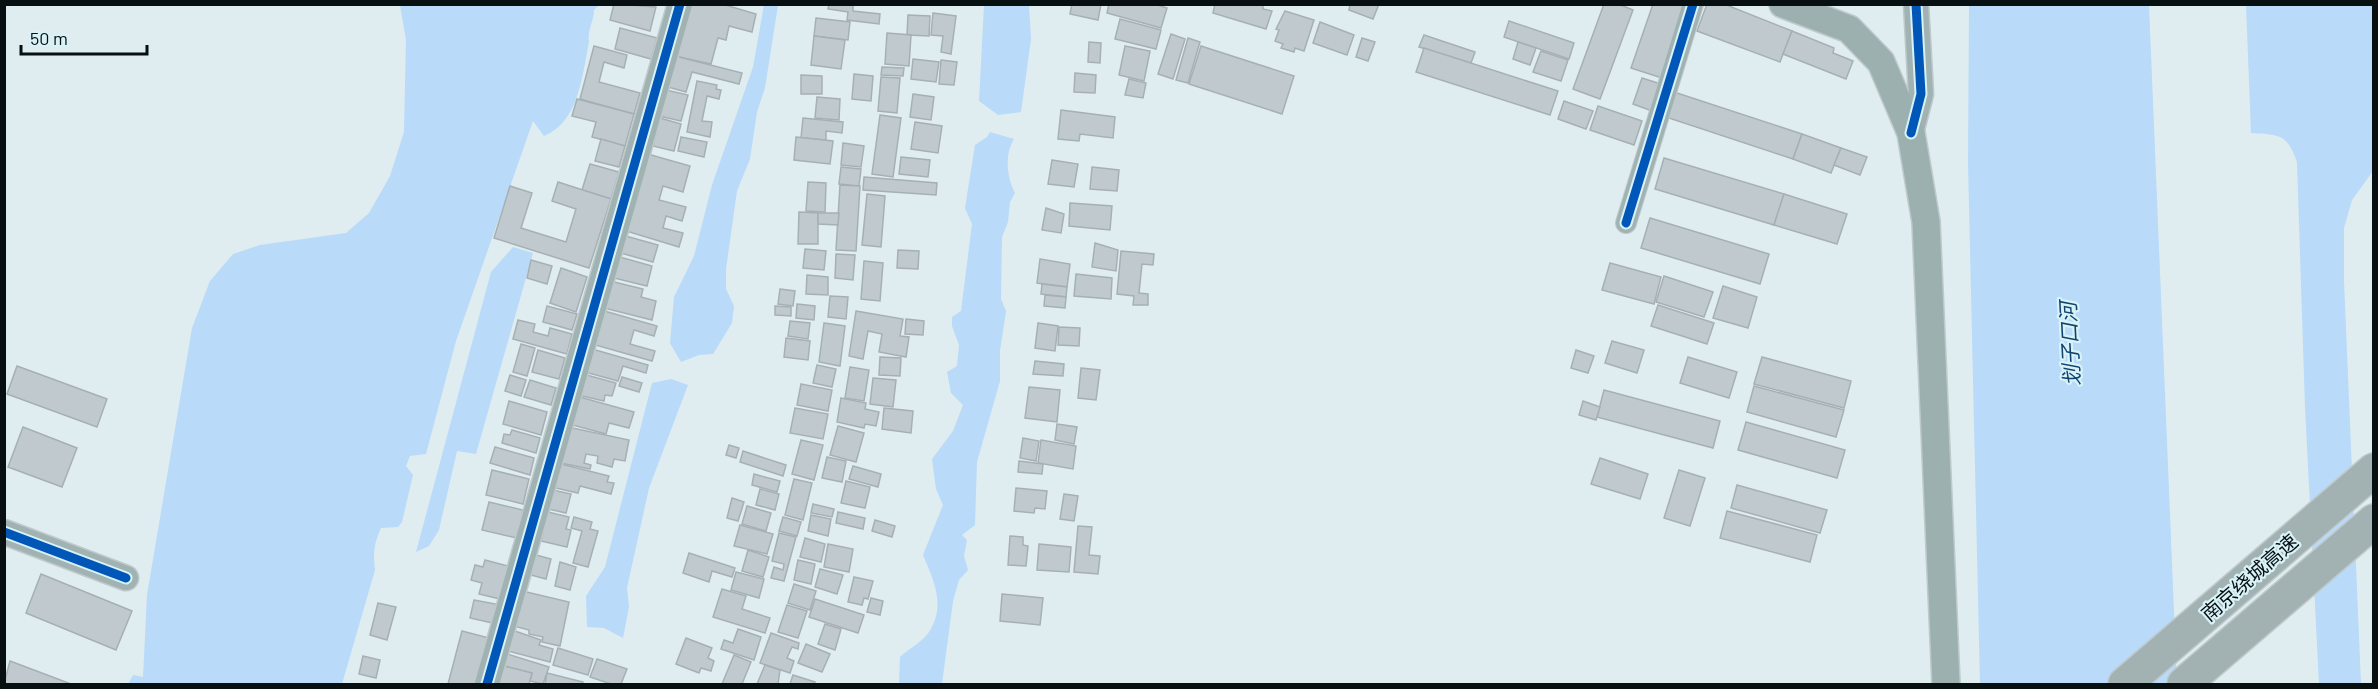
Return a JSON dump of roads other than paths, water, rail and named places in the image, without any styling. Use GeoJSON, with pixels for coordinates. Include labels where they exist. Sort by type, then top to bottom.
{"type":"FeatureCollection","features":[{"type":"Feature","properties":{"kind":"highway","name":"南京绕城高速"},"geometry":{"type":"LineString","coordinates":[[2125,684],[2373,470]]}},
{"type":"Feature","properties":{"kind":"highway","name":"南京绕城高速"},"geometry":{"type":"LineString","coordinates":[[2184,684],[2373,521]]}},
{"type":"Feature","properties":{"kind":"main road"},"geometry":{"type":"LineString","coordinates":[[1783,4],[1849,29],[1881,62],[1911,133],[1926,222],[1946,684]]}},
{"type":"Feature","properties":{"kind":"street"},"geometry":{"type":"LineString","coordinates":[[488,684],[680,4]]}},
{"type":"Feature","properties":{"kind":"street"},"geometry":{"type":"LineString","coordinates":[[1626,223],[1693,4]]}},
{"type":"Feature","properties":{"kind":"street"},"geometry":{"type":"LineString","coordinates":[[1911,133],[1922,94],[1916,4]]}},
{"type":"Feature","properties":{"kind":"street"},"geometry":{"type":"LineString","coordinates":[[4,532],[126,578]]}},
{"type":"Feature","properties":{"kind":"water"},"geometry":{"type":"Polygon","coordinates":[[[400,5],[599,5],[594,10],[581,83],[572,109],[556,129],[544,136],[533,121],[456,341],[426,454],[410,456],[406,466],[413,475],[402,522],[398,527],[381,528],[377,539],[374,553],[375,570],[342,684],[128,684],[133,675],[143,677],[147,595],[192,328],[210,281],[233,254],[260,245],[346,233],[369,213],[390,176],[404,132],[406,40],[400,5]]]}},
{"type":"Feature","properties":{"kind":"water"},"geometry":{"type":"Polygon","coordinates":[[[764,5],[778,5],[765,88],[757,112],[750,159],[737,191],[726,269],[726,289],[734,306],[732,323],[713,354],[699,355],[681,362],[670,343],[674,297],[694,256],[712,185],[753,67],[764,5]]]}},
{"type":"Feature","properties":{"kind":"water"},"geometry":{"type":"Polygon","coordinates":[[[984,5],[1029,5],[1031,39],[1021,112],[998,115],[979,101],[984,5]]]}},
{"type":"Feature","properties":{"kind":"water","name":"划子口河"},"geometry":{"type":"Polygon","coordinates":[[[1969,5],[2149,5],[2177,684],[1980,684],[1968,163],[1969,5]]]}},
{"type":"Feature","properties":{"kind":"water"},"geometry":{"type":"Polygon","coordinates":[[[2246,5],[2373,5],[2373,171],[2352,200],[2344,228],[2344,281],[2361,684],[2319,684],[2305,407],[2297,162],[2290,146],[2281,137],[2251,133],[2246,5]]]}},
{"type":"Feature","properties":{"kind":"water"},"geometry":{"type":"Polygon","coordinates":[[[990,132],[1014,139],[1009,152],[1008,166],[1015,193],[1010,202],[1008,222],[1002,237],[1001,299],[1006,311],[1000,351],[1000,381],[977,462],[975,525],[962,535],[967,540],[964,556],[968,570],[959,580],[953,601],[942,684],[899,684],[900,657],[927,635],[937,613],[934,584],[923,555],[943,505],[936,489],[932,459],[953,431],[963,405],[951,393],[947,372],[957,366],[959,345],[952,326],[952,317],[961,311],[972,224],[965,208],[975,145],[987,137],[990,132]]]}},
{"type":"Feature","properties":{"kind":"water"},"geometry":{"type":"Polygon","coordinates":[[[513,247],[533,253],[476,454],[457,451],[439,530],[429,546],[416,552],[491,272],[513,247]]]}},
{"type":"Feature","properties":{"kind":"water"},"geometry":{"type":"Polygon","coordinates":[[[671,379],[688,385],[649,488],[627,588],[629,607],[623,638],[604,628],[587,627],[586,596],[605,567],[652,383],[671,379]]]}}]}
